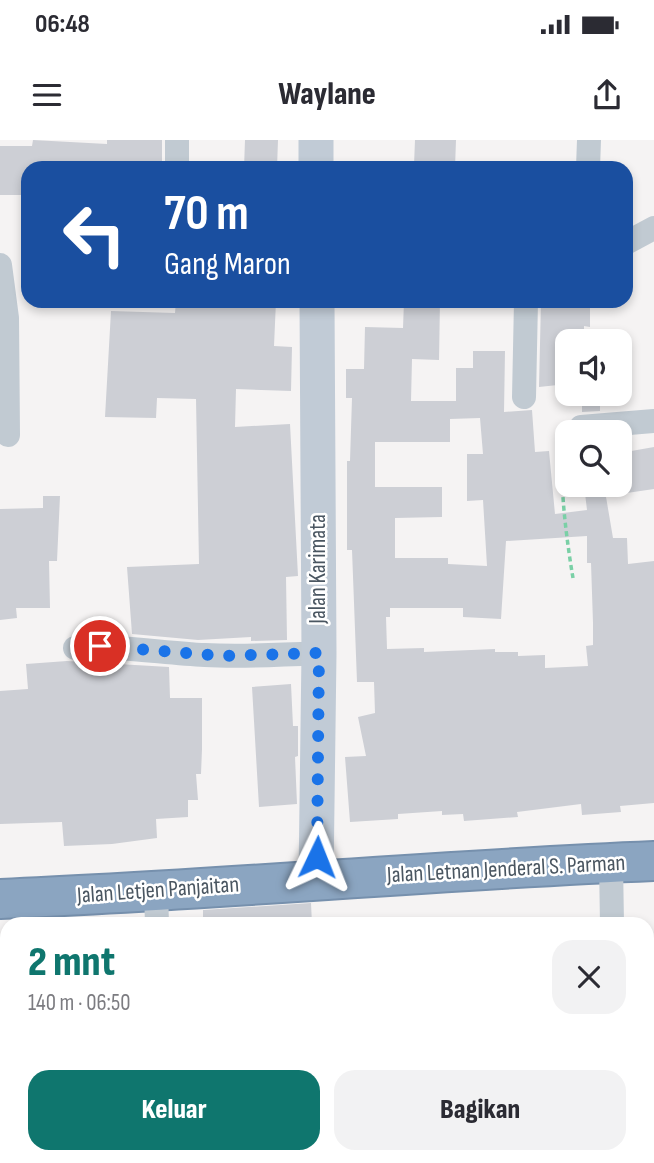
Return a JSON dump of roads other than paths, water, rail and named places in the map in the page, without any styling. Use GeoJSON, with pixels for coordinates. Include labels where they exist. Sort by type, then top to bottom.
{"type":"FeatureCollection","features":[{"type":"Feature","properties":{"kind":"highway","name":"Jalan Letnan Jenderal S. Parman"},"geometry":{"type":"LineString","coordinates":[[316,879],[654,861]]}},
{"type":"Feature","properties":{"kind":"highway","name":"Jalan Letjen Panjaitan"},"geometry":{"type":"LineString","coordinates":[[0,899],[157,908],[316,879]]}},
{"type":"Feature","properties":{"kind":"main road"},"geometry":{"type":"LineString","coordinates":[[316,140],[316,161]]}},
{"type":"Feature","properties":{"kind":"main road","name":"Jalan Karimata"},"geometry":{"type":"LineString","coordinates":[[316,879],[319,653],[317,308]]}},
{"type":"Feature","properties":{"kind":"street"},"geometry":{"type":"LineString","coordinates":[[177,140],[177,161]]}},
{"type":"Feature","properties":{"kind":"street"},"geometry":{"type":"LineString","coordinates":[[588,161],[589,140]]}},
{"type":"Feature","properties":{"kind":"street"},"geometry":{"type":"LineString","coordinates":[[633,239],[654,228]]}},
{"type":"Feature","properties":{"kind":"street"},"geometry":{"type":"LineString","coordinates":[[0,265],[7,318],[8,435]]}},
{"type":"Feature","properties":{"kind":"street"},"geometry":{"type":"LineString","coordinates":[[524,397],[526,308]]}},
{"type":"Feature","properties":{"kind":"street"},"geometry":{"type":"LineString","coordinates":[[632,425],[654,421]]}},
{"type":"Feature","properties":{"kind":"street"},"geometry":{"type":"LineString","coordinates":[[75,648],[124,647],[239,656],[319,653]]}},
{"type":"Feature","properties":{"kind":"street"},"geometry":{"type":"LineString","coordinates":[[611,863],[612,917]]}}]}
